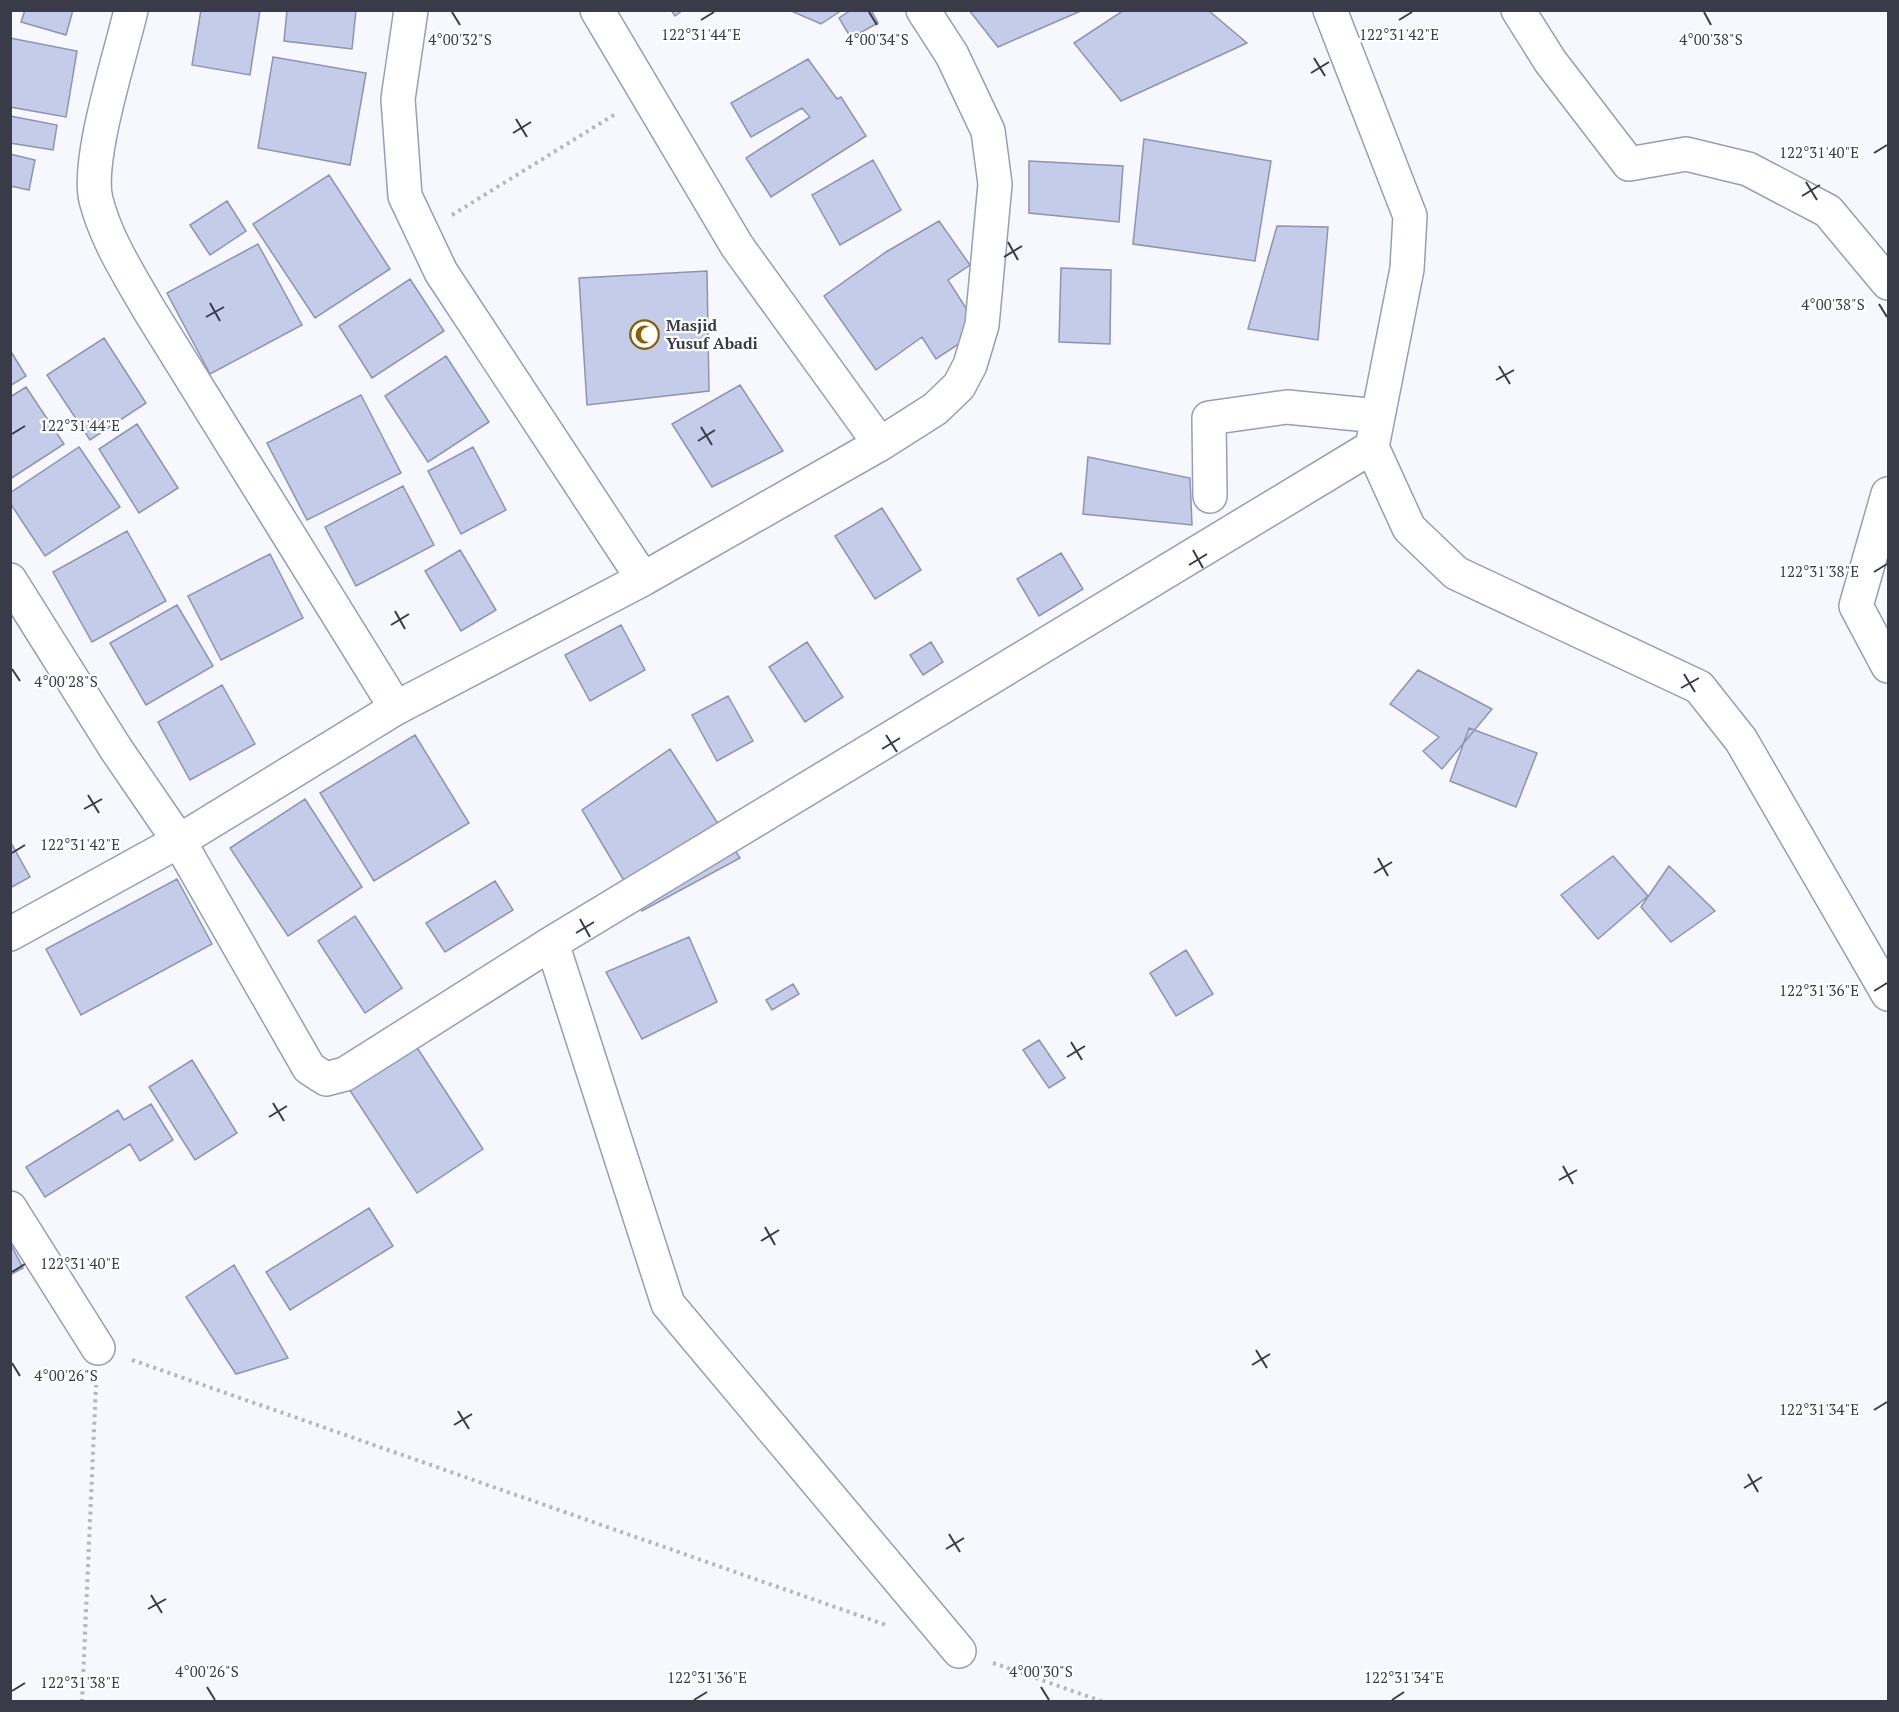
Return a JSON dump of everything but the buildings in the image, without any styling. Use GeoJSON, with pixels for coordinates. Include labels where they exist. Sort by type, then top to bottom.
{"type":"FeatureCollection","features":[{"type":"Feature","properties":{"kind":"street"},"geometry":{"type":"LineString","coordinates":[[131,10],[96,161],[96,197],[106,230],[121,262],[148,308],[396,708]]}},
{"type":"Feature","properties":{"kind":"street"},"geometry":{"type":"LineString","coordinates":[[411,10],[398,99],[400,154],[405,196],[441,272],[643,579]]}},
{"type":"Feature","properties":{"kind":"street"},"geometry":{"type":"LineString","coordinates":[[597,10],[737,246],[880,444]]}},
{"type":"Feature","properties":{"kind":"street"},"geometry":{"type":"LineString","coordinates":[[10,934],[179,841],[396,708],[643,579],[880,444],[935,409],[958,386],[977,349],[982,325],[995,184],[988,131],[952,55],[923,10]]}},
{"type":"Feature","properties":{"kind":"street"},"geometry":{"type":"LineString","coordinates":[[1330,10],[1410,216],[1407,269],[1375,432],[1408,528],[1456,573],[1699,687],[1741,740],[1888,994]]}},
{"type":"Feature","properties":{"kind":"street"},"geometry":{"type":"LineString","coordinates":[[1518,10],[1550,61],[1629,164],[1686,154],[1748,168],[1828,211],[1888,283]]}},
{"type":"Feature","properties":{"kind":"street"},"geometry":{"type":"LineString","coordinates":[[1210,496],[1209,418],[1287,407],[1375,432]]}},
{"type":"Feature","properties":{"kind":"street"},"geometry":{"type":"LineString","coordinates":[[10,580],[116,749],[179,841],[309,1068],[326,1079],[345,1074],[1375,432]]}},
{"type":"Feature","properties":{"kind":"street"},"geometry":{"type":"LineString","coordinates":[[1888,494],[1856,606],[1888,666]]}},
{"type":"Feature","properties":{"kind":"street"},"geometry":{"type":"LineString","coordinates":[[552,943],[668,1304],[959,1651]]}},
{"type":"Feature","properties":{"kind":"street"},"geometry":{"type":"LineString","coordinates":[[10,1208],[98,1348]]}},
{"type":"Feature","properties":{"kind":"path"},"geometry":{"type":"LineString","coordinates":[[422,234],[648,93]]}},
{"type":"Feature","properties":{"kind":"path"},"geometry":{"type":"LineString","coordinates":[[82,1701],[98,1348],[892,1627]]}},
{"type":"Feature","properties":{"kind":"path"},"geometry":{"type":"LineString","coordinates":[[959,1651],[1104,1701]]}},
{"type":"Feature","properties":{"kind":"place","name":"Masjid Yusuf Abadi"},"geometry":{"type":"Point","coordinates":[645,334]}}]}
